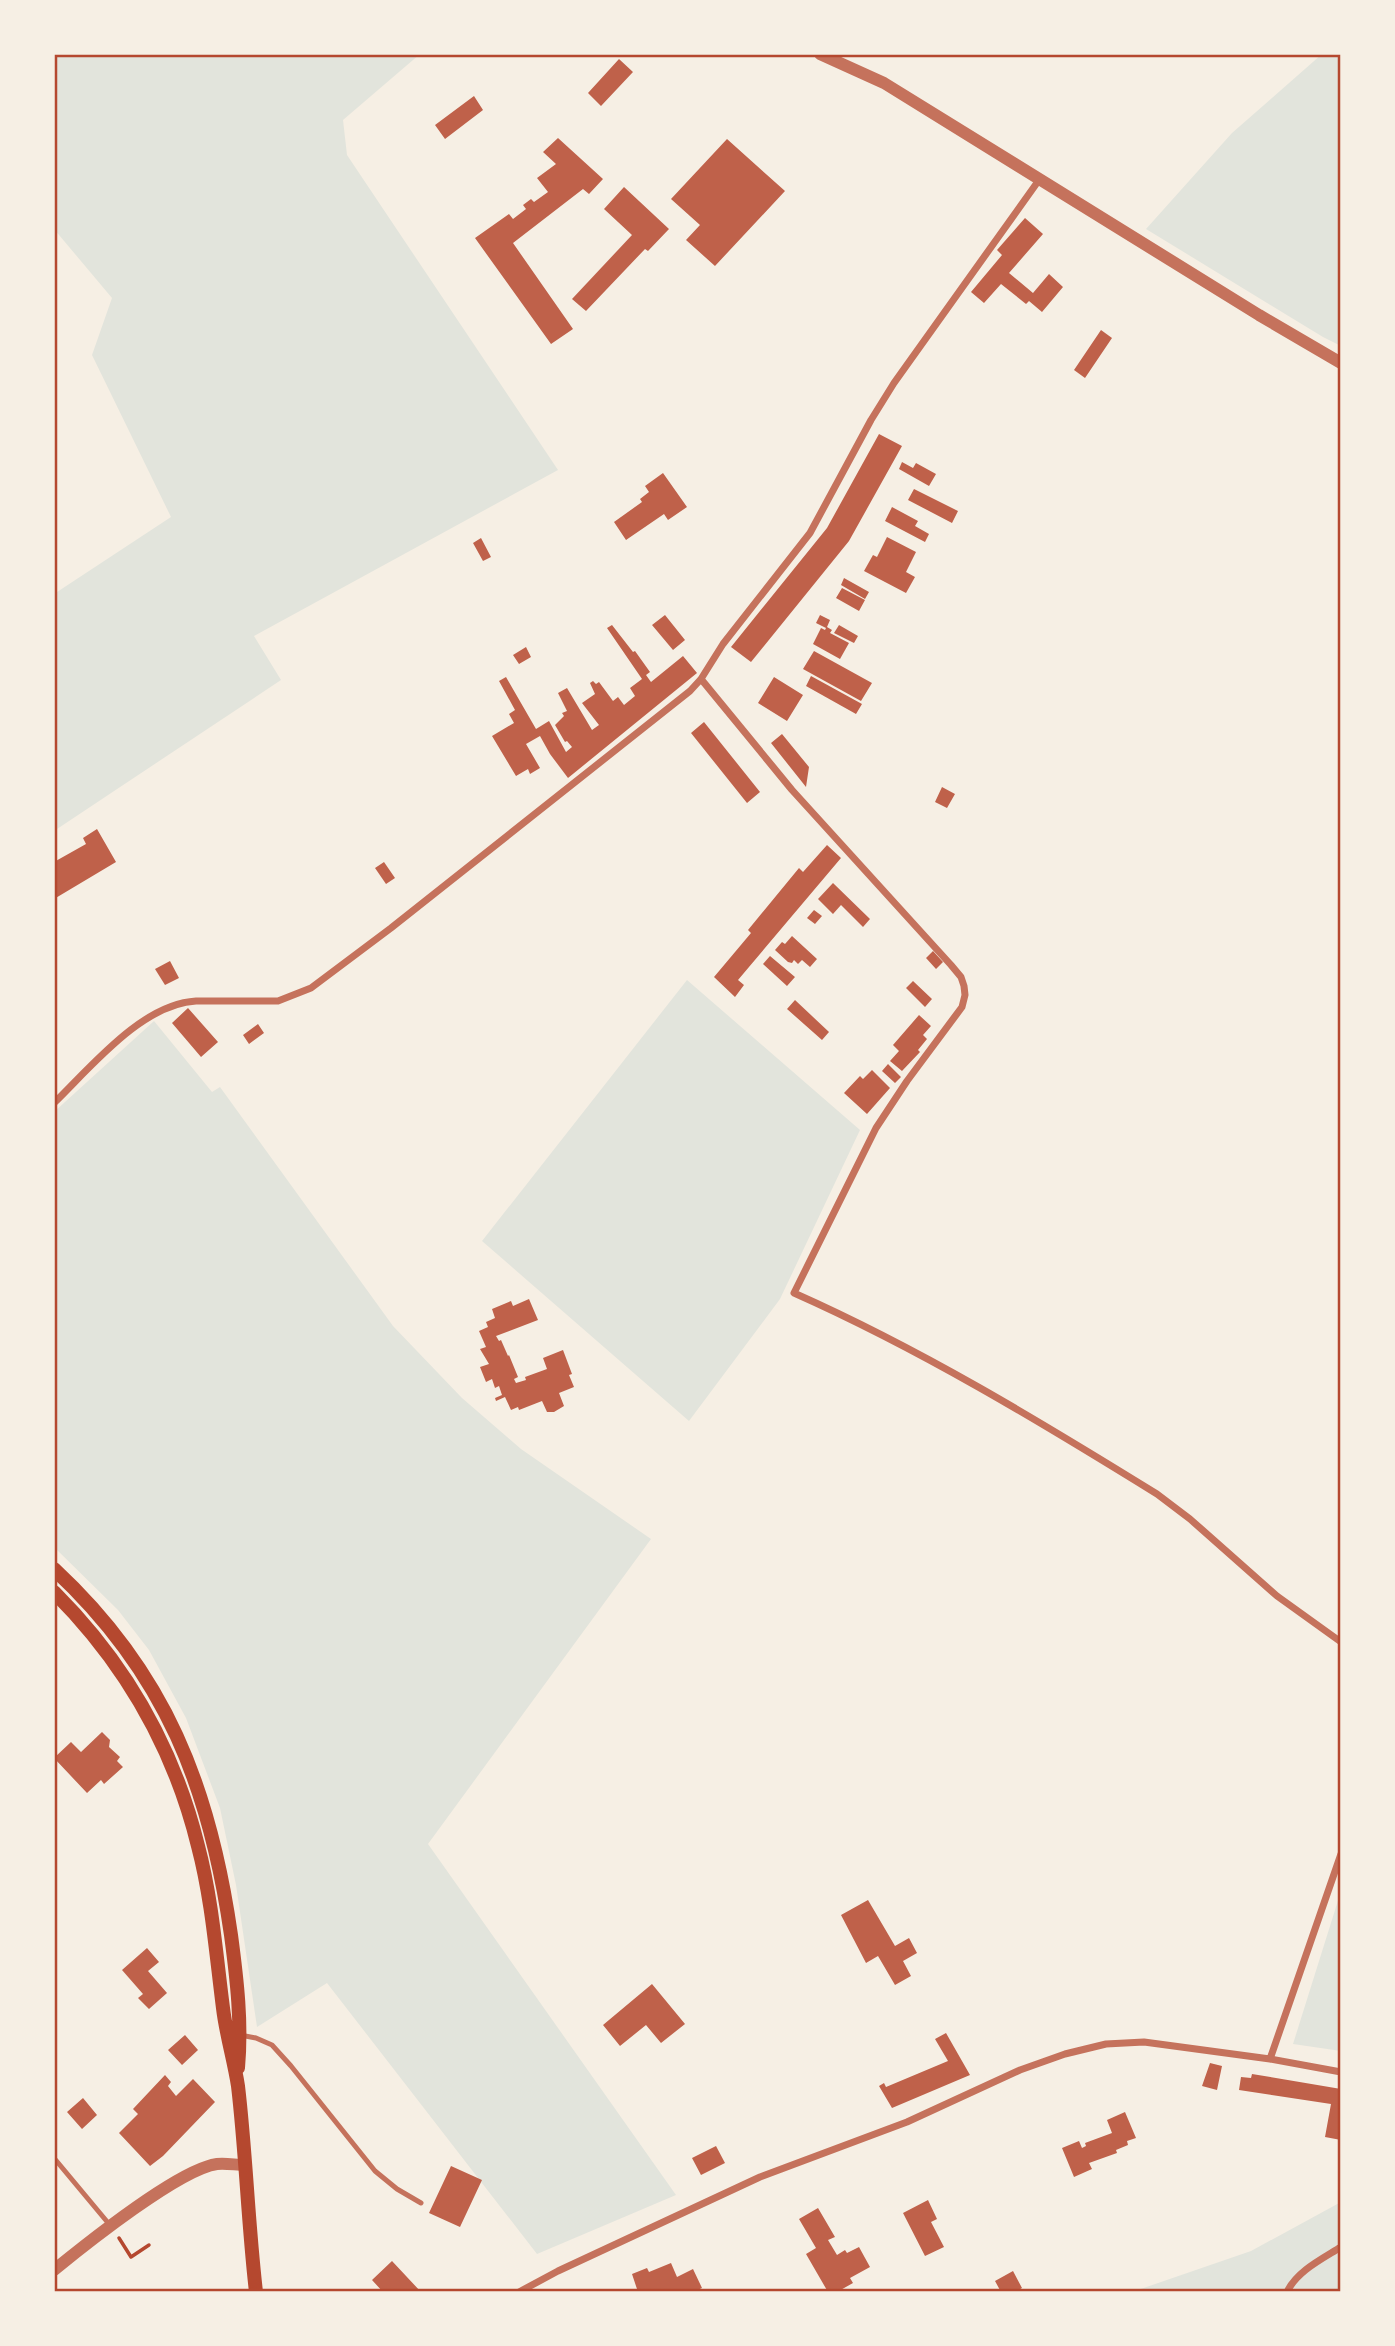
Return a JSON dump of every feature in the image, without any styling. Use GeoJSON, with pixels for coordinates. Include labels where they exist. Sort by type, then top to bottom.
{"type":"FeatureCollection","features":[{"type":"Feature","properties":{"kind":"main road"},"geometry":{"type":"LineString","coordinates":[[54,1569],[106,1624],[147,1681],[191,1765],[210,1822],[220,1865],[232,1943],[237,2083],[256,2292]]}},
{"type":"Feature","properties":{"kind":"main road"},"geometry":{"type":"LineString","coordinates":[[54,1592],[92,1632],[132,1688],[175,1771],[193,1827],[205,1879],[234,2035]]}},
{"type":"Feature","properties":{"kind":"street"},"geometry":{"type":"LineString","coordinates":[[820,54],[884,83],[1341,363]]}},
{"type":"Feature","properties":{"kind":"street"},"geometry":{"type":"LineString","coordinates":[[54,1103],[126,1034],[165,1008],[196,1001],[278,1001],[311,989],[680,700],[701,679],[723,644],[810,534],[871,420],[894,383],[1039,180]]}},
{"type":"Feature","properties":{"kind":"street"},"geometry":{"type":"LineString","coordinates":[[701,679],[792,790],[951,965],[961,977],[964,986],[965,995],[956,1018],[906,1081],[876,1128],[794,1293],[927,1359],[1157,1493],[1277,1596],[1341,1642]]}},
{"type":"Feature","properties":{"kind":"street"},"geometry":{"type":"LineString","coordinates":[[1270,2059],[1341,1854]]}},
{"type":"Feature","properties":{"kind":"street"},"geometry":{"type":"LineString","coordinates":[[519,2292],[558,2271],[760,2177],[907,2122],[1020,2070],[1065,2054],[1106,2044],[1144,2042],[1270,2059],[1341,2072]]}},
{"type":"Feature","properties":{"kind":"street"},"geometry":{"type":"LineString","coordinates":[[54,2270],[115,2232],[187,2175],[216,2164],[245,2165]]}},
{"type":"Feature","properties":{"kind":"street"},"geometry":{"type":"LineString","coordinates":[[1287,2292],[1297,2277],[1310,2266],[1341,2247]]}},
{"type":"Feature","properties":{"kind":"lane"},"geometry":{"type":"LineString","coordinates":[[234,2035],[256,2038],[272,2045],[375,2171],[397,2189],[421,2203]]}},
{"type":"Feature","properties":{"kind":"lane"},"geometry":{"type":"LineString","coordinates":[[54,2158],[115,2232]]}},
{"type":"Feature","properties":{"kind":"path"},"geometry":{"type":"LineString","coordinates":[[115,2232],[131,2257],[149,2245]]}},
{"type":"Feature","properties":{"kind":"shaded area"},"geometry":{"type":"Polygon","coordinates":[[[54,54],[420,54],[343,120],[347,155],[558,470],[254,636],[281,680],[54,831],[54,594],[171,517],[92,355],[112,298],[54,229],[54,54]]]}},
{"type":"Feature","properties":{"kind":"shaded area"},"geometry":{"type":"Polygon","coordinates":[[[1322,54],[1341,54],[1341,346],[1146,229],[1232,133],[1322,54]]]}},
{"type":"Feature","properties":{"kind":"shaded area"},"geometry":{"type":"Polygon","coordinates":[[[687,980],[860,1130],[780,1299],[689,1421],[482,1241],[687,980]]]}},
{"type":"Feature","properties":{"kind":"shaded area"},"geometry":{"type":"Polygon","coordinates":[[[154,1021],[212,1092],[220,1087],[393,1326],[462,1398],[521,1449],[651,1539],[428,1844],[676,2195],[537,2254],[327,1983],[257,2027],[236,1885],[220,1808],[186,1718],[149,1650],[118,1610],[54,1547],[54,1112],[154,1021]]]}},
{"type":"Feature","properties":{"kind":"shaded area"},"geometry":{"type":"Polygon","coordinates":[[[1341,1891],[1341,2051],[1293,2044],[1341,1891]]]}},
{"type":"Feature","properties":{"kind":"shaded area"},"geometry":{"type":"Polygon","coordinates":[[[1341,2202],[1341,2292],[1132,2292],[1251,2251],[1341,2202]]]}},
{"type":"Feature","properties":{"kind":"building"},"geometry":{"type":"Polygon","coordinates":[[[619,59],[633,72],[601,106],[588,93],[619,59]]]}},
{"type":"Feature","properties":{"kind":"building"},"geometry":{"type":"Polygon","coordinates":[[[474,96],[483,110],[445,139],[435,125],[474,96]]]}},
{"type":"Feature","properties":{"kind":"building"},"geometry":{"type":"Polygon","coordinates":[[[558,138],[603,179],[589,194],[583,189],[513,243],[573,329],[551,344],[475,238],[509,214],[513,219],[526,209],[523,205],[531,199],[534,202],[548,192],[537,178],[556,164],[543,152],[558,138]]]}},
{"type":"Feature","properties":{"kind":"building"},"geometry":{"type":"Polygon","coordinates":[[[727,139],[785,191],[715,266],[686,240],[700,225],[671,199],[727,139]]]}},
{"type":"Feature","properties":{"kind":"building"},"geometry":{"type":"Polygon","coordinates":[[[624,187],[669,229],[648,251],[645,249],[586,311],[572,299],[632,235],[604,209],[624,187]]]}},
{"type":"Feature","properties":{"kind":"building"},"geometry":{"type":"Polygon","coordinates":[[[1025,218],[1043,234],[1009,273],[1033,293],[1049,274],[1063,287],[1042,312],[1029,301],[1026,304],[1001,284],[984,303],[971,292],[1002,255],[997,250],[1025,218]]]}},
{"type":"Feature","properties":{"kind":"building"},"geometry":{"type":"Polygon","coordinates":[[[1101,330],[1112,338],[1085,378],[1074,370],[1101,330]]]}},
{"type":"Feature","properties":{"kind":"building"},"geometry":{"type":"Polygon","coordinates":[[[879,434],[902,446],[849,541],[751,662],[731,647],[827,528],[879,434]]]}},
{"type":"Feature","properties":{"kind":"building"},"geometry":{"type":"Polygon","coordinates":[[[902,462],[913,468],[916,463],[936,474],[929,486],[899,469],[902,462]]]}},
{"type":"Feature","properties":{"kind":"building"},"geometry":{"type":"Polygon","coordinates":[[[663,473],[687,507],[668,520],[664,514],[626,540],[614,522],[642,502],[640,499],[649,492],[645,486],[663,473]]]}},
{"type":"Feature","properties":{"kind":"building"},"geometry":{"type":"Polygon","coordinates":[[[914,489],[958,511],[952,523],[908,500],[914,489]]]}},
{"type":"Feature","properties":{"kind":"building"},"geometry":{"type":"Polygon","coordinates":[[[892,507],[918,521],[915,526],[929,534],[925,542],[885,521],[892,507]]]}},
{"type":"Feature","properties":{"kind":"building"},"geometry":{"type":"Polygon","coordinates":[[[887,537],[916,552],[906,572],[915,577],[906,593],[864,571],[873,555],[877,557],[887,537]]]}},
{"type":"Feature","properties":{"kind":"building"},"geometry":{"type":"Polygon","coordinates":[[[481,538],[491,557],[483,561],[473,543],[481,538]]]}},
{"type":"Feature","properties":{"kind":"building"},"geometry":{"type":"Polygon","coordinates":[[[844,578],[869,592],[865,599],[841,585],[844,578]]]}},
{"type":"Feature","properties":{"kind":"building"},"geometry":{"type":"Polygon","coordinates":[[[842,588],[865,600],[859,611],[836,598],[842,588]]]}},
{"type":"Feature","properties":{"kind":"building"},"geometry":{"type":"Polygon","coordinates":[[[665,615],[685,640],[673,650],[652,625],[665,615]]]}},
{"type":"Feature","properties":{"kind":"building"},"geometry":{"type":"Polygon","coordinates":[[[820,615],[830,620],[827,627],[832,630],[830,633],[849,643],[840,659],[813,644],[821,628],[826,628],[816,623],[820,615]]]}},
{"type":"Feature","properties":{"kind":"building"},"geometry":{"type":"Polygon","coordinates":[[[612,625],[650,672],[646,675],[651,682],[683,656],[697,673],[568,778],[540,736],[526,744],[540,768],[530,774],[528,769],[516,776],[492,736],[514,723],[509,714],[515,710],[499,681],[506,677],[536,729],[549,721],[566,752],[572,747],[565,742],[555,725],[564,716],[562,713],[567,711],[558,693],[567,688],[592,730],[599,725],[582,703],[595,694],[590,683],[599,682],[613,701],[618,697],[624,705],[635,696],[630,688],[642,679],[607,628],[612,625]]]}},
{"type":"Feature","properties":{"kind":"building"},"geometry":{"type":"Polygon","coordinates":[[[839,625],[858,636],[854,643],[834,633],[839,625]]]}},
{"type":"Feature","properties":{"kind":"building"},"geometry":{"type":"Polygon","coordinates":[[[526,647],[531,657],[519,664],[513,655],[526,647]]]}},
{"type":"Feature","properties":{"kind":"building"},"geometry":{"type":"Polygon","coordinates":[[[814,651],[872,683],[861,701],[803,669],[814,651]]]}},
{"type":"Feature","properties":{"kind":"building"},"geometry":{"type":"Polygon","coordinates":[[[811,676],[862,704],[856,714],[806,686],[811,676]]]}},
{"type":"Feature","properties":{"kind":"building"},"geometry":{"type":"Polygon","coordinates":[[[774,677],[803,695],[787,721],[758,703],[774,677]]]}},
{"type":"Feature","properties":{"kind":"building"},"geometry":{"type":"Polygon","coordinates":[[[704,722],[760,792],[747,803],[691,733],[704,722]]]}},
{"type":"Feature","properties":{"kind":"building"},"geometry":{"type":"Polygon","coordinates":[[[782,734],[809,767],[806,787],[771,743],[782,734]]]}},
{"type":"Feature","properties":{"kind":"building"},"geometry":{"type":"Polygon","coordinates":[[[942,787],[955,794],[947,808],[935,802],[942,787]]]}},
{"type":"Feature","properties":{"kind":"building"},"geometry":{"type":"Polygon","coordinates":[[[97,829],[116,862],[54,899],[54,862],[86,844],[83,838],[97,829]]]}},
{"type":"Feature","properties":{"kind":"building"},"geometry":{"type":"Polygon","coordinates":[[[827,845],[841,858],[738,980],[744,985],[735,997],[714,977],[751,933],[748,930],[799,868],[803,872],[827,845]]]}},
{"type":"Feature","properties":{"kind":"building"},"geometry":{"type":"Polygon","coordinates":[[[384,862],[395,878],[386,884],[375,868],[384,862]]]}},
{"type":"Feature","properties":{"kind":"building"},"geometry":{"type":"Polygon","coordinates":[[[833,883],[870,919],[863,927],[841,905],[833,914],[818,899],[833,883]]]}},
{"type":"Feature","properties":{"kind":"building"},"geometry":{"type":"Polygon","coordinates":[[[814,910],[822,916],[815,924],[807,918],[814,910]]]}},
{"type":"Feature","properties":{"kind":"building"},"geometry":{"type":"Polygon","coordinates":[[[792,936],[817,959],[810,967],[802,960],[798,964],[794,960],[792,963],[788,962],[775,950],[792,936]]]}},
{"type":"Feature","properties":{"kind":"building"},"geometry":{"type":"Polygon","coordinates":[[[933,951],[943,962],[936,969],[926,958],[933,951]]]}},
{"type":"Feature","properties":{"kind":"building"},"geometry":{"type":"Polygon","coordinates":[[[770,956],[795,977],[787,986],[763,964],[770,956]]]}},
{"type":"Feature","properties":{"kind":"building"},"geometry":{"type":"Polygon","coordinates":[[[170,961],[179,978],[165,985],[155,969],[170,961]]]}},
{"type":"Feature","properties":{"kind":"building"},"geometry":{"type":"Polygon","coordinates":[[[913,981],[932,999],[925,1007],[906,988],[913,981]]]}},
{"type":"Feature","properties":{"kind":"building"},"geometry":{"type":"Polygon","coordinates":[[[795,1000],[829,1032],[822,1040],[787,1009],[795,1000]]]}},
{"type":"Feature","properties":{"kind":"building"},"geometry":{"type":"Polygon","coordinates":[[[188,1008],[218,1042],[201,1057],[172,1023],[188,1008]]]}},
{"type":"Feature","properties":{"kind":"building"},"geometry":{"type":"Polygon","coordinates":[[[919,1015],[931,1026],[923,1035],[927,1039],[918,1050],[920,1052],[902,1071],[890,1061],[899,1051],[893,1045],[919,1015]]]}},
{"type":"Feature","properties":{"kind":"building"},"geometry":{"type":"Polygon","coordinates":[[[258,1024],[264,1033],[249,1044],[243,1035],[258,1024]]]}},
{"type":"Feature","properties":{"kind":"building"},"geometry":{"type":"Polygon","coordinates":[[[888,1064],[901,1077],[895,1083],[882,1071],[888,1064]]]}},
{"type":"Feature","properties":{"kind":"building"},"geometry":{"type":"Polygon","coordinates":[[[872,1070],[890,1088],[867,1114],[844,1093],[860,1076],[863,1079],[872,1070]]]}},
{"type":"Feature","properties":{"kind":"building"},"geometry":{"type":"Polygon","coordinates":[[[529,1299],[538,1320],[496,1336],[509,1355],[518,1377],[514,1379],[516,1383],[547,1369],[543,1358],[563,1350],[574,1387],[559,1393],[564,1406],[554,1412],[547,1412],[542,1401],[519,1410],[518,1407],[511,1410],[505,1397],[496,1401],[495,1398],[502,1395],[499,1386],[495,1388],[492,1379],[486,1382],[480,1367],[489,1364],[480,1349],[486,1347],[479,1331],[488,1327],[486,1322],[495,1318],[492,1309],[511,1301],[513,1306],[529,1299]]]}},
{"type":"Feature","properties":{"kind":"building"},"geometry":{"type":"Polygon","coordinates":[[[102,1732],[110,1740],[109,1747],[120,1757],[117,1761],[123,1767],[104,1784],[101,1780],[87,1793],[54,1758],[71,1742],[81,1752],[102,1732]]]}},
{"type":"Feature","properties":{"kind":"building"},"geometry":{"type":"Polygon","coordinates":[[[868,1900],[895,1946],[909,1938],[917,1953],[903,1961],[911,1976],[895,1985],[878,1956],[866,1963],[841,1915],[868,1900]]]}},
{"type":"Feature","properties":{"kind":"building"},"geometry":{"type":"Polygon","coordinates":[[[147,1948],[159,1962],[148,1971],[167,1993],[149,2009],[138,1998],[143,1994],[122,1970],[147,1948]]]}},
{"type":"Feature","properties":{"kind":"building"},"geometry":{"type":"Polygon","coordinates":[[[652,1984],[685,2024],[661,2043],[646,2025],[620,2046],[603,2025],[652,1984]]]}},
{"type":"Feature","properties":{"kind":"building"},"geometry":{"type":"Polygon","coordinates":[[[946,2033],[970,2075],[892,2108],[879,2086],[884,2083],[886,2087],[948,2061],[935,2039],[946,2033]]]}},
{"type":"Feature","properties":{"kind":"building"},"geometry":{"type":"Polygon","coordinates":[[[185,2035],[198,2050],[182,2065],[168,2050],[185,2035]]]}},
{"type":"Feature","properties":{"kind":"building"},"geometry":{"type":"Polygon","coordinates":[[[1210,2063],[1222,2066],[1217,2090],[1202,2086],[1210,2063]]]}},
{"type":"Feature","properties":{"kind":"building"},"geometry":{"type":"Polygon","coordinates":[[[1252,2074],[1341,2089],[1341,2140],[1325,2137],[1331,2104],[1239,2090],[1241,2077],[1251,2078],[1252,2074]]]}},
{"type":"Feature","properties":{"kind":"building"},"geometry":{"type":"Polygon","coordinates":[[[165,2075],[171,2082],[168,2086],[176,2096],[193,2079],[215,2102],[150,2166],[119,2133],[138,2114],[133,2109],[165,2075]]]}},
{"type":"Feature","properties":{"kind":"building"},"geometry":{"type":"Polygon","coordinates":[[[83,2098],[97,2115],[82,2129],[67,2112],[83,2098]]]}},
{"type":"Feature","properties":{"kind":"building"},"geometry":{"type":"Polygon","coordinates":[[[1125,2112],[1136,2138],[1127,2141],[1128,2145],[1116,2150],[1117,2153],[1089,2163],[1092,2169],[1074,2177],[1062,2148],[1079,2141],[1082,2148],[1086,2146],[1085,2143],[1112,2133],[1107,2120],[1125,2112]]]}},
{"type":"Feature","properties":{"kind":"building"},"geometry":{"type":"Polygon","coordinates":[[[716,2146],[725,2163],[701,2175],[692,2158],[716,2146]]]}},
{"type":"Feature","properties":{"kind":"building"},"geometry":{"type":"Polygon","coordinates":[[[451,2166],[482,2180],[460,2227],[429,2213],[451,2166]]]}},
{"type":"Feature","properties":{"kind":"building"},"geometry":{"type":"Polygon","coordinates":[[[928,2200],[937,2219],[931,2222],[944,2247],[925,2256],[903,2213],[928,2200]]]}},
{"type":"Feature","properties":{"kind":"building"},"geometry":{"type":"Polygon","coordinates":[[[818,2208],[835,2237],[828,2240],[837,2255],[859,2247],[870,2267],[850,2278],[853,2283],[837,2292],[828,2292],[806,2254],[816,2248],[799,2219],[818,2208]]]}},
{"type":"Feature","properties":{"kind":"building"},"geometry":{"type":"Polygon","coordinates":[[[392,2261],[421,2292],[383,2292],[372,2280],[392,2261]]]}},
{"type":"Feature","properties":{"kind":"building"},"geometry":{"type":"Polygon","coordinates":[[[671,2263],[677,2277],[693,2269],[702,2288],[693,2292],[684,2292],[682,2289],[677,2292],[638,2292],[632,2274],[647,2268],[649,2272],[671,2263]]]}},
{"type":"Feature","properties":{"kind":"building"},"geometry":{"type":"Polygon","coordinates":[[[1013,2271],[1022,2288],[1015,2292],[1001,2292],[995,2281],[1013,2271]]]}}]}
